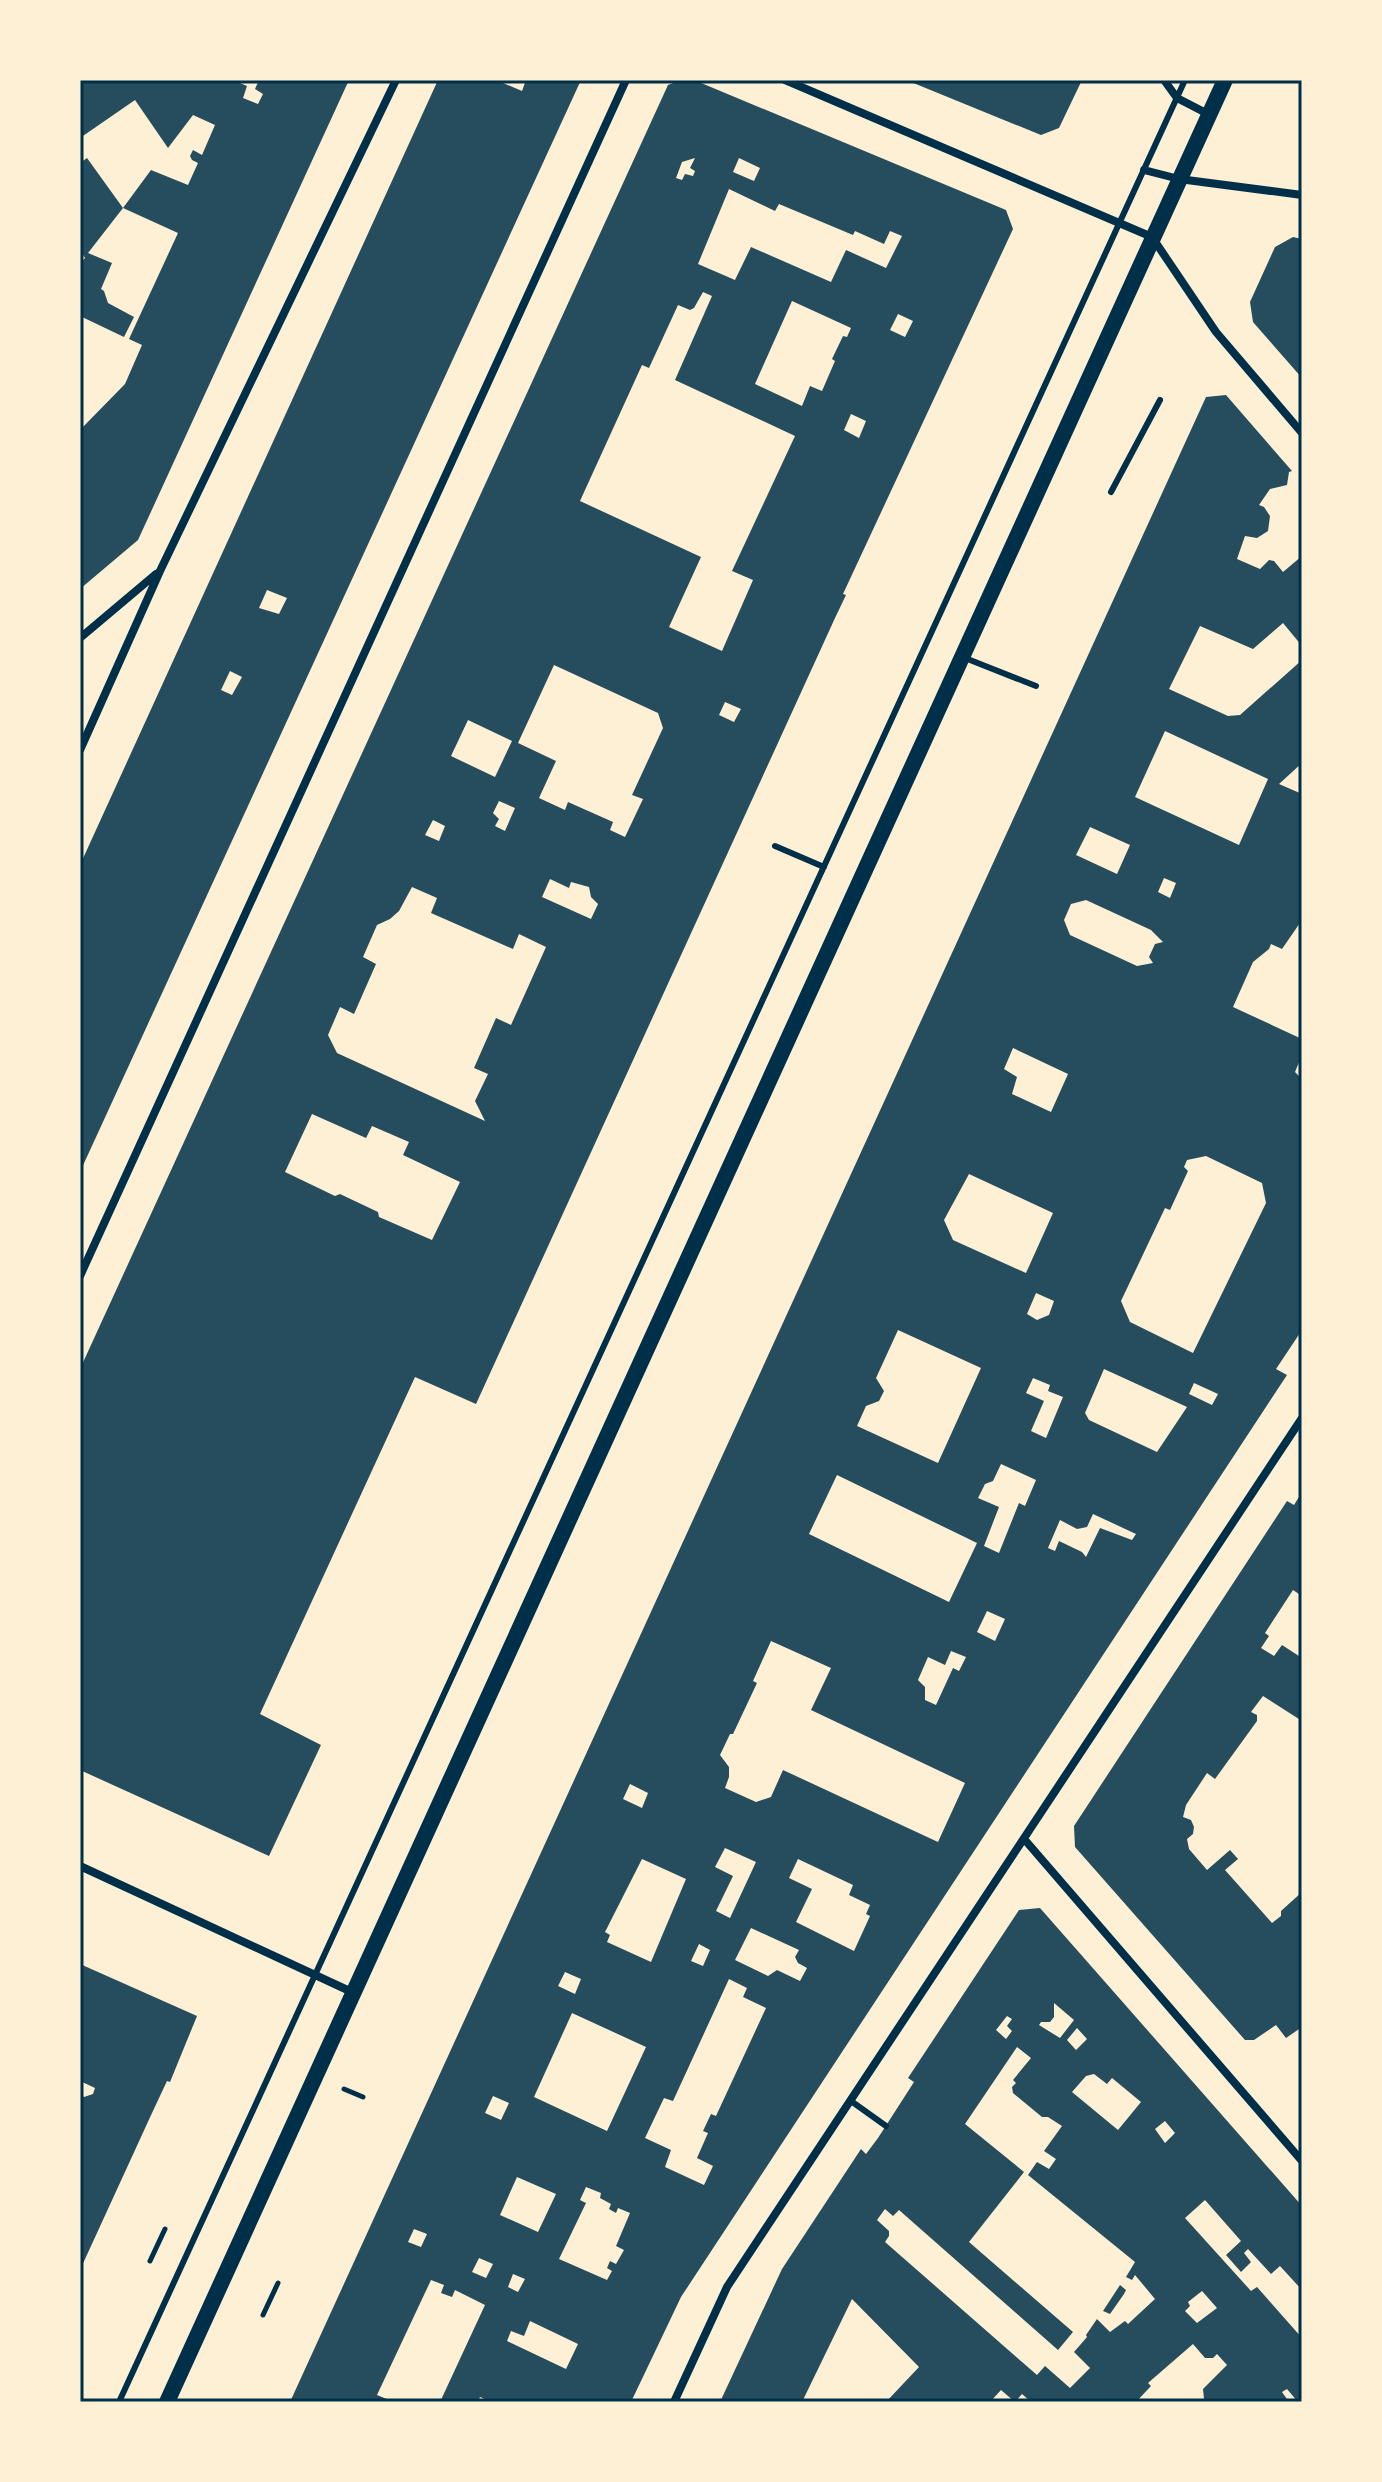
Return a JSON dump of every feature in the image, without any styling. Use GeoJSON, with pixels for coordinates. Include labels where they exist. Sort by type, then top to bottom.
{"type":"FeatureCollection","features":[{"type":"Feature","properties":{"kind":"main road"},"geometry":{"type":"LineString","coordinates":[[167,2402],[1225,80]]}},
{"type":"Feature","properties":{"kind":"street"},"geometry":{"type":"LineString","coordinates":[[80,750],[160,571],[396,80]]}},
{"type":"Feature","properties":{"kind":"street"},"geometry":{"type":"LineString","coordinates":[[80,1276],[626,80]]}},
{"type":"Feature","properties":{"kind":"street"},"geometry":{"type":"LineString","coordinates":[[785,80],[1152,237],[1216,332],[1302,433]]}},
{"type":"Feature","properties":{"kind":"street"},"geometry":{"type":"LineString","coordinates":[[1164,80],[1177,98],[1208,114]]}},
{"type":"Feature","properties":{"kind":"street"},"geometry":{"type":"LineString","coordinates":[[1144,170],[1179,179],[1302,195]]}},
{"type":"Feature","properties":{"kind":"street"},"geometry":{"type":"LineString","coordinates":[[80,638],[160,571]]}},
{"type":"Feature","properties":{"kind":"street"},"geometry":{"type":"LineString","coordinates":[[674,2402],[727,2287],[1302,1418]]}},
{"type":"Feature","properties":{"kind":"street"},"geometry":{"type":"LineString","coordinates":[[1025,1840],[1302,2161]]}},
{"type":"Feature","properties":{"kind":"street"},"geometry":{"type":"LineString","coordinates":[[80,1866],[355,1993]]}},
{"type":"Feature","properties":{"kind":"lane"},"geometry":{"type":"LineString","coordinates":[[119,2402],[1185,80]]}},
{"type":"Feature","properties":{"kind":"lane"},"geometry":{"type":"LineString","coordinates":[[1111,492],[1160,400]]}},
{"type":"Feature","properties":{"kind":"lane"},"geometry":{"type":"LineString","coordinates":[[963,656],[1036,686]]}},
{"type":"Feature","properties":{"kind":"lane"},"geometry":{"type":"LineString","coordinates":[[775,846],[824,867]]}},
{"type":"Feature","properties":{"kind":"lane"},"geometry":{"type":"LineString","coordinates":[[851,2101],[886,2126]]}},
{"type":"Feature","properties":{"kind":"path"},"geometry":{"type":"LineString","coordinates":[[344,2089],[363,2097]]}},
{"type":"Feature","properties":{"kind":"path"},"geometry":{"type":"LineString","coordinates":[[150,2261],[165,2229]]}},
{"type":"Feature","properties":{"kind":"path"},"geometry":{"type":"LineString","coordinates":[[263,2315],[278,2283]]}},
{"type":"Feature","properties":{"kind":"building"},"geometry":{"type":"Polygon","coordinates":[[[80,80],[233,80],[247,86],[243,98],[258,104],[263,94],[255,89],[259,80],[349,80],[138,540],[80,589],[80,430],[125,384],[142,345],[129,339],[178,233],[123,208],[151,170],[188,185],[198,163],[190,156],[193,150],[202,155],[215,125],[193,115],[168,148],[135,100],[80,138],[80,80]]]}},
{"type":"Feature","properties":{"kind":"building"},"geometry":{"type":"Polygon","coordinates":[[[438,80],[496,80],[522,91],[526,80],[581,80],[80,1172],[80,865],[438,80]],[[267,590],[259,608],[279,614],[287,598],[267,590]],[[230,671],[221,690],[232,695],[242,677],[230,671]]]}},
{"type":"Feature","properties":{"kind":"building"},"geometry":{"type":"Polygon","coordinates":[[[681,80],[694,80],[1006,210],[1013,229],[843,594],[846,595],[476,1404],[415,1377],[260,1714],[321,1745],[269,1856],[80,1770],[80,1369],[668,85],[681,80]],[[695,158],[682,162],[676,178],[682,180],[685,174],[693,176],[695,171],[690,168],[695,158]],[[739,158],[733,172],[754,181],[760,168],[739,158]],[[729,189],[698,264],[735,280],[751,247],[831,282],[846,250],[886,268],[902,236],[890,231],[884,244],[855,231],[853,235],[779,204],[775,211],[729,189]],[[703,292],[690,310],[678,305],[649,368],[642,365],[580,501],[701,557],[669,627],[722,651],[753,580],[732,571],[795,436],[675,380],[712,296],[703,292]],[[792,301],[755,384],[802,406],[810,386],[822,391],[835,361],[832,359],[843,336],[847,337],[851,328],[792,301]],[[898,314],[890,330],[905,337],[913,321],[898,314]],[[851,414],[844,430],[859,438],[866,421],[851,414]],[[554,665],[518,743],[556,761],[539,798],[565,810],[568,802],[613,822],[610,830],[625,837],[643,799],[632,795],[663,728],[658,713],[554,665]],[[725,702],[719,715],[734,722],[741,709],[725,702]],[[468,720],[451,756],[495,777],[512,741],[468,720]],[[499,801],[493,813],[499,819],[495,826],[505,831],[515,808],[499,801]],[[433,820],[425,835],[439,841],[445,826],[433,820]],[[550,879],[542,897],[591,919],[598,904],[591,897],[589,887],[571,882],[569,888],[550,879]],[[412,887],[399,911],[377,925],[363,957],[376,964],[354,1014],[340,1007],[328,1035],[337,1053],[485,1121],[475,1101],[488,1074],[474,1068],[496,1018],[511,1025],[546,947],[519,934],[513,949],[431,913],[437,898],[412,887]],[[312,1114],[285,1172],[335,1196],[340,1194],[378,1212],[379,1217],[432,1240],[460,1182],[403,1155],[409,1142],[372,1126],[366,1138],[312,1114]]]}},
{"type":"Feature","properties":{"kind":"building"},"geometry":{"type":"Polygon","coordinates":[[[906,80],[1082,80],[1059,128],[1041,135],[906,80]]]}},
{"type":"Feature","properties":{"kind":"building"},"geometry":{"type":"Polygon","coordinates":[[[87,158],[123,208],[88,253],[112,263],[101,289],[108,303],[134,317],[124,337],[80,316],[80,264],[85,258],[80,250],[80,163],[87,158]]]}},
{"type":"Feature","properties":{"kind":"building"},"geometry":{"type":"Polygon","coordinates":[[[1293,237],[1302,239],[1302,378],[1253,322],[1250,302],[1275,247],[1293,237]]]}},
{"type":"Feature","properties":{"kind":"building"},"geometry":{"type":"Polygon","coordinates":[[[1226,395],[1292,471],[1289,472],[1287,485],[1270,489],[1259,505],[1270,516],[1268,531],[1257,538],[1245,536],[1237,559],[1260,569],[1269,560],[1274,561],[1283,572],[1302,556],[1302,646],[1283,623],[1253,649],[1200,626],[1169,689],[1228,716],[1240,715],[1302,660],[1302,763],[1279,784],[1302,794],[1302,920],[1282,949],[1271,944],[1253,962],[1233,1007],[1302,1039],[1302,1055],[1295,1072],[1302,1079],[1302,1330],[1276,1369],[1287,1375],[681,2297],[631,2402],[492,2402],[480,2397],[478,2402],[440,2402],[485,2305],[455,2290],[452,2297],[441,2293],[444,2285],[431,2280],[377,2395],[394,2402],[290,2402],[1206,397],[1226,395]],[[1165,731],[1135,797],[1239,845],[1268,779],[1165,731]],[[1090,827],[1076,855],[1117,874],[1130,845],[1090,827]],[[1164,878],[1158,892],[1170,898],[1176,883],[1164,878]],[[1086,900],[1071,904],[1064,920],[1070,935],[1137,966],[1153,963],[1149,957],[1155,944],[1163,942],[1151,930],[1086,900]],[[1013,1048],[1004,1069],[1017,1077],[1012,1094],[1051,1112],[1068,1074],[1013,1048]],[[1206,1156],[1187,1160],[1184,1167],[1188,1171],[1170,1210],[1165,1208],[1121,1301],[1130,1322],[1193,1353],[1266,1203],[1262,1183],[1206,1156]],[[969,1174],[944,1220],[953,1240],[1026,1273],[1053,1213],[969,1174]],[[1036,1293],[1027,1314],[1037,1320],[1049,1315],[1054,1301],[1036,1293]],[[898,1330],[876,1378],[884,1391],[879,1401],[866,1406],[857,1426],[938,1463],[981,1368],[898,1330]],[[1104,1369],[1085,1413],[1089,1420],[1157,1452],[1187,1407],[1104,1369]],[[1033,1378],[1026,1393],[1044,1401],[1031,1431],[1046,1438],[1063,1397],[1048,1391],[1050,1385],[1033,1378]],[[1194,1383],[1189,1394],[1212,1405],[1218,1394],[1194,1383]],[[1001,1464],[993,1481],[985,1484],[978,1498],[999,1507],[984,1546],[999,1553],[1019,1503],[1025,1506],[1036,1480],[1001,1464]],[[837,1475],[809,1534],[949,1602],[977,1543],[837,1475]],[[1093,1514],[1087,1527],[1077,1529],[1060,1520],[1048,1548],[1055,1551],[1059,1541],[1086,1557],[1100,1528],[1132,1540],[1136,1534],[1093,1514]],[[987,1611],[977,1632],[995,1641],[1005,1619],[987,1611]],[[771,1641],[753,1681],[757,1683],[733,1734],[730,1734],[720,1755],[729,1767],[725,1788],[756,1802],[771,1797],[783,1770],[938,1842],[965,1783],[811,1710],[831,1668],[771,1641]],[[951,1651],[945,1665],[928,1657],[918,1680],[925,1687],[925,1700],[936,1705],[953,1668],[959,1671],[966,1657],[951,1651]],[[630,1784],[623,1799],[642,1808],[648,1793],[630,1784]],[[725,1848],[715,1867],[733,1876],[716,1911],[730,1918],[756,1862],[725,1848]],[[642,1859],[605,1932],[610,1935],[607,1942],[651,1962],[686,1879],[642,1859]],[[798,1859],[789,1878],[812,1889],[796,1922],[854,1951],[870,1916],[866,1914],[870,1905],[849,1895],[853,1885],[798,1859]],[[751,1928],[735,1960],[768,1976],[777,1970],[800,1981],[807,1968],[795,1957],[799,1950],[751,1928]],[[699,1944],[691,1961],[703,1966],[710,1950],[699,1944]],[[565,1972],[558,1986],[575,1994],[581,1979],[565,1972]],[[729,1979],[673,2101],[664,2098],[645,2138],[671,2150],[665,2167],[704,2185],[713,2166],[697,2158],[708,2133],[703,2131],[711,2114],[716,2116],[766,2008],[743,1997],[747,1988],[729,1979]],[[572,2013],[534,2097],[607,2131],[646,2047],[572,2013]],[[493,2096],[485,2113],[501,2120],[509,2103],[493,2096]],[[517,2177],[500,2215],[538,2232],[556,2194],[517,2177]],[[586,2187],[580,2200],[586,2203],[559,2259],[607,2280],[612,2271],[607,2268],[610,2261],[616,2264],[624,2250],[616,2246],[630,2213],[618,2208],[616,2213],[609,2209],[611,2204],[600,2198],[601,2193],[586,2187]],[[414,2229],[408,2242],[421,2247],[427,2234],[414,2229]],[[479,2258],[472,2272],[486,2278],[493,2264],[479,2258]],[[513,2274],[508,2287],[518,2292],[525,2279],[513,2274]],[[530,2321],[524,2336],[511,2331],[507,2341],[566,2369],[578,2344],[530,2321]]]}},
{"type":"Feature","properties":{"kind":"building"},"geometry":{"type":"Polygon","coordinates":[[[1302,1492],[1302,1590],[1299,1594],[1293,1590],[1265,1633],[1269,1636],[1261,1648],[1274,1656],[1282,1645],[1302,1658],[1299,1672],[1302,1674],[1302,1721],[1263,1696],[1251,1712],[1257,1715],[1257,1721],[1215,1779],[1207,1773],[1186,1805],[1183,1817],[1191,1820],[1194,1827],[1193,1834],[1187,1839],[1189,1849],[1207,1870],[1230,1850],[1238,1859],[1225,1870],[1272,1923],[1302,1892],[1302,2027],[1286,2038],[1276,2025],[1254,2040],[1245,2040],[1075,1847],[1074,1826],[1287,1501],[1294,1505],[1302,1492]]]}},
{"type":"Feature","properties":{"kind":"building"},"geometry":{"type":"Polygon","coordinates":[[[1040,1908],[1302,2206],[1302,2290],[1280,2266],[1271,2274],[1248,2249],[1244,2253],[1251,2262],[1241,2272],[1226,2255],[1241,2241],[1205,2200],[1185,2218],[1251,2291],[1257,2287],[1302,2338],[1302,2402],[1298,2402],[1287,2389],[1282,2392],[1289,2402],[1207,2402],[1203,2389],[1227,2365],[1217,2354],[1213,2358],[1205,2358],[1193,2344],[1148,2383],[1151,2386],[1136,2402],[1031,2402],[1022,2394],[1015,2402],[1001,2390],[990,2402],[886,2402],[919,2367],[852,2299],[802,2402],[720,2402],[782,2269],[861,2149],[866,2154],[878,2138],[914,2082],[908,2078],[1019,1910],[1040,1908]],[[1054,2003],[1054,2017],[1050,2022],[1039,2025],[1060,2038],[1074,2020],[1054,2003]],[[1007,2016],[996,2030],[1006,2039],[1012,2031],[1007,2026],[1012,2019],[1007,2016]],[[1077,2028],[1067,2040],[1076,2050],[1087,2039],[1077,2028]],[[1017,2047],[965,2124],[1024,2172],[969,2242],[1073,2332],[1058,2350],[899,2210],[893,2216],[885,2209],[877,2220],[889,2231],[885,2242],[1037,2375],[1045,2366],[1070,2388],[1090,2368],[1074,2352],[1097,2319],[1110,2332],[1125,2321],[1128,2324],[1155,2299],[1135,2275],[1132,2280],[1126,2277],[1135,2262],[1028,2175],[1037,2162],[1049,2169],[1056,2159],[1044,2151],[1062,2126],[1048,2117],[1042,2117],[1013,2093],[1012,2087],[1016,2083],[1013,2080],[1031,2058],[1017,2047]],[[1094,2074],[1086,2076],[1072,2092],[1118,2130],[1141,2102],[1112,2078],[1107,2084],[1094,2074]],[[1165,2121],[1155,2129],[1165,2143],[1175,2133],[1165,2121]],[[1202,2291],[1188,2302],[1190,2306],[1185,2311],[1197,2323],[1217,2308],[1202,2291]]]}},
{"type":"Feature","properties":{"kind":"building"},"geometry":{"type":"Polygon","coordinates":[[[80,1964],[197,2016],[170,2082],[167,2081],[80,2270],[80,2095],[93,2094],[95,2088],[80,2081],[80,1964]]]}},
{"type":"Feature","properties":{"kind":"building"},"geometry":{"type":"Polygon","coordinates":[[[1120,2285],[1126,2290],[1124,2294],[1110,2314],[1103,2311],[1120,2285]]]}}]}
